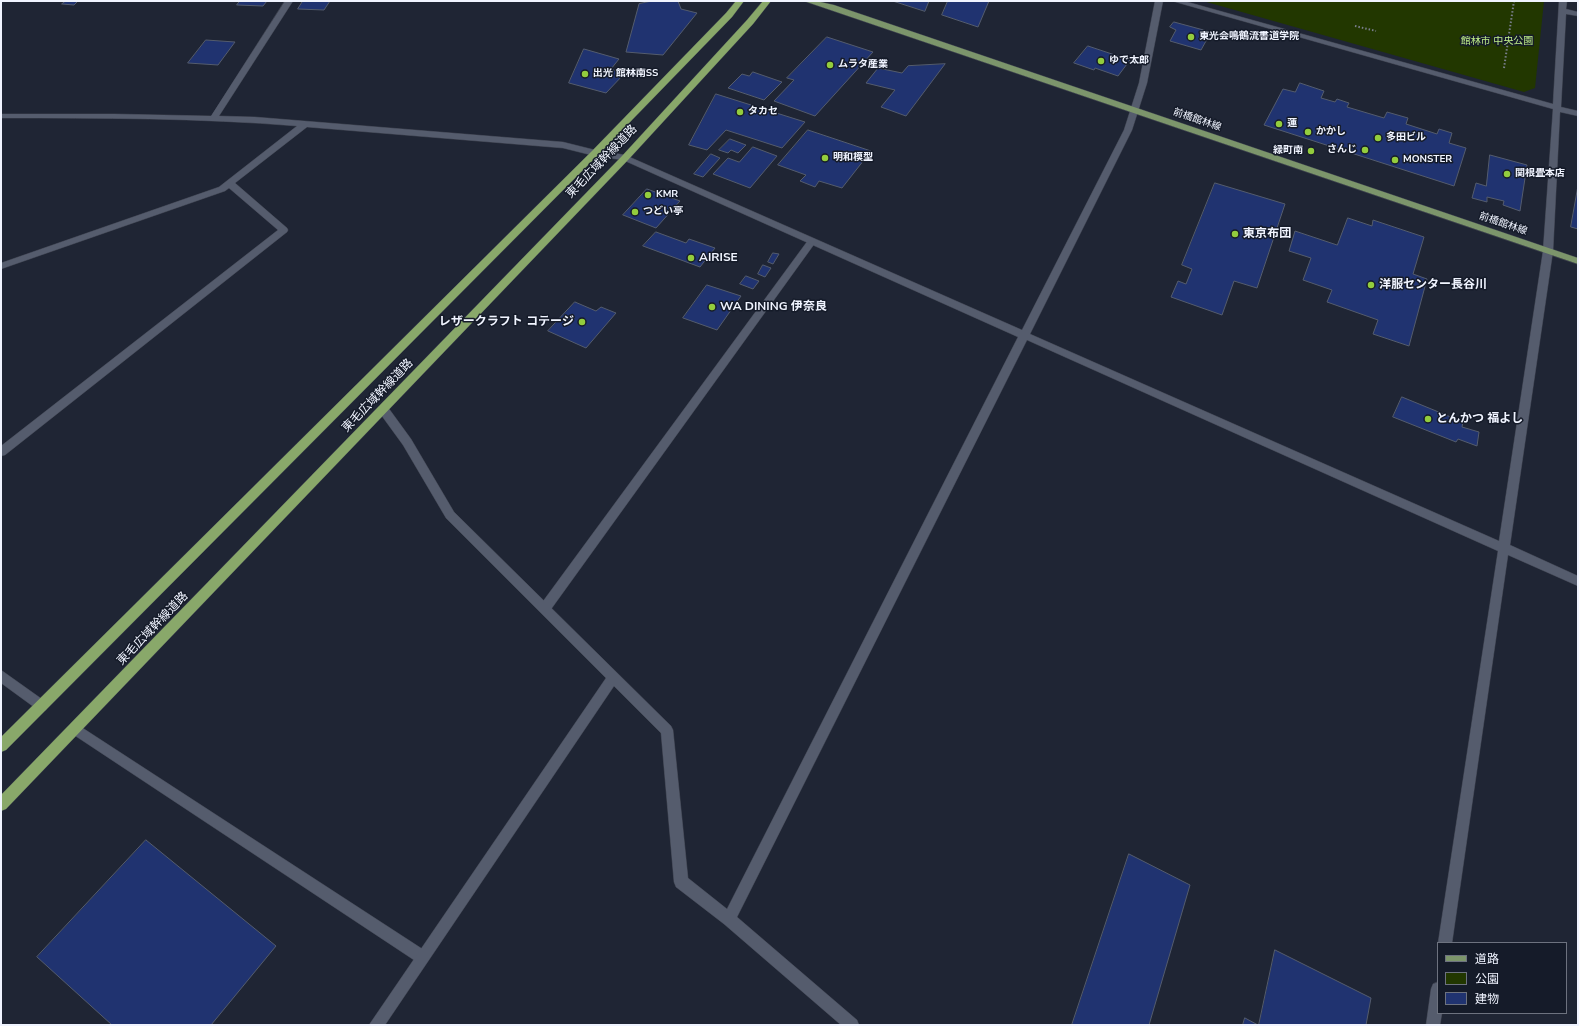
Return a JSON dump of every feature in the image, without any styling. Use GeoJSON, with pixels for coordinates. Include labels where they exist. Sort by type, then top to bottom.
{"type":"FeatureCollection","features":[{"type":"Feature","properties":{"kind":"highway","name":"東毛広域幹線道路"},"geometry":{"type":"LineString","coordinates":[[1,746],[595,153],[729,15],[740,1]]}},
{"type":"Feature","properties":{"kind":"highway","name":"東毛広域幹線道路"},"geometry":{"type":"LineString","coordinates":[[1,804],[75,729],[624,158],[750,22],[767,1]]}},
{"type":"Feature","properties":{"kind":"main road","name":"前橋館林線"},"geometry":{"type":"LineString","coordinates":[[808,1],[831,7],[1578,261]]}},
{"type":"Feature","properties":{"kind":"street"},"geometry":{"type":"LineString","coordinates":[[214,118],[289,1]]}},
{"type":"Feature","properties":{"kind":"street"},"geometry":{"type":"LineString","coordinates":[[729,919],[1136,111],[1159,1]]}},
{"type":"Feature","properties":{"kind":"street"},"geometry":{"type":"LineString","coordinates":[[1176,1],[1578,114]]}},
{"type":"Feature","properties":{"kind":"street"},"geometry":{"type":"LineString","coordinates":[[1445,942],[1548,251],[1564,1]]}},
{"type":"Feature","properties":{"kind":"street"},"geometry":{"type":"LineString","coordinates":[[1563,11],[1578,14]]}},
{"type":"Feature","properties":{"kind":"street"},"geometry":{"type":"LineString","coordinates":[[1,116],[214,118],[305,124],[563,145],[624,158],[1024,334],[1578,581]]}},
{"type":"Feature","properties":{"kind":"street"},"geometry":{"type":"LineString","coordinates":[[1,266],[222,189],[305,124]]}},
{"type":"Feature","properties":{"kind":"street"},"geometry":{"type":"LineString","coordinates":[[1,452],[284,230],[229,183]]}},
{"type":"Feature","properties":{"kind":"street"},"geometry":{"type":"LineString","coordinates":[[545,608],[812,241]]}},
{"type":"Feature","properties":{"kind":"street"},"geometry":{"type":"LineString","coordinates":[[383,409],[407,442],[450,515],[667,730],[681,882],[729,919],[852,1025]]}},
{"type":"Feature","properties":{"kind":"street"},"geometry":{"type":"LineString","coordinates":[[1,676],[42,706]]}},
{"type":"Feature","properties":{"kind":"street"},"geometry":{"type":"LineString","coordinates":[[376,1025],[614,676]]}},
{"type":"Feature","properties":{"kind":"street"},"geometry":{"type":"LineString","coordinates":[[75,729],[422,957]]}},
{"type":"Feature","properties":{"kind":"street"},"geometry":{"type":"LineString","coordinates":[[1433,1025],[1437,996]]}},
{"type":"Feature","properties":{"kind":"path"},"geometry":{"type":"LineString","coordinates":[[1497,66],[1505,68],[1514,1]]}},
{"type":"Feature","properties":{"kind":"path"},"geometry":{"type":"LineString","coordinates":[[1374,35],[1376,31],[1381,33]]}},
{"type":"Feature","properties":{"kind":"green space","name":"館林市 中央公園"},"geometry":{"type":"Polygon","coordinates":[[[1203,1],[1544,1],[1535,88],[1524,92],[1203,1]]]}},
{"type":"Feature","properties":{"kind":"building"},"geometry":{"type":"Polygon","coordinates":[[[66,1],[78,1],[74,5],[62,4],[66,1]]]}},
{"type":"Feature","properties":{"kind":"building"},"geometry":{"type":"Polygon","coordinates":[[[240,1],[267,1],[263,6],[237,5],[240,1]]]}},
{"type":"Feature","properties":{"kind":"building"},"geometry":{"type":"Polygon","coordinates":[[[303,1],[330,1],[324,10],[298,9],[303,1]]]}},
{"type":"Feature","properties":{"kind":"building"},"geometry":{"type":"Polygon","coordinates":[[[652,1],[678,1],[681,9],[697,13],[663,55],[626,52],[639,4],[652,1]]]}},
{"type":"Feature","properties":{"kind":"building"},"geometry":{"type":"Polygon","coordinates":[[[893,1],[929,1],[925,11],[893,1]]]}},
{"type":"Feature","properties":{"kind":"building"},"geometry":{"type":"Polygon","coordinates":[[[948,1],[989,1],[978,27],[942,15],[948,1]]]}},
{"type":"Feature","properties":{"kind":"building","name":"東光会鳴鶴流書道学院"},"geometry":{"type":"Polygon","coordinates":[[[1174,22],[1211,32],[1201,50],[1170,41],[1176,30],[1170,27],[1174,22]]]}},
{"type":"Feature","properties":{"kind":"building","name":"ムラタ産業"},"geometry":{"type":"Polygon","coordinates":[[[827,37],[873,52],[815,116],[774,101],[794,80],[787,78],[827,37]]]}},
{"type":"Feature","properties":{"kind":"building"},"geometry":{"type":"Polygon","coordinates":[[[206,40],[235,42],[218,65],[188,63],[206,40]]]}},
{"type":"Feature","properties":{"kind":"building"},"geometry":{"type":"Polygon","coordinates":[[[1088,46],[1130,60],[1118,76],[1074,63],[1088,46]]]}},
{"type":"Feature","properties":{"kind":"building"},"geometry":{"type":"Polygon","coordinates":[[[584,49],[619,59],[611,69],[624,74],[606,93],[569,83],[584,49]]]}},
{"type":"Feature","properties":{"kind":"building"},"geometry":{"type":"Polygon","coordinates":[[[945,64],[906,116],[881,107],[895,90],[866,83],[878,68],[902,73],[908,66],[945,64]]]}},
{"type":"Feature","properties":{"kind":"building"},"geometry":{"type":"Polygon","coordinates":[[[753,72],[782,82],[764,100],[728,88],[742,74],[749,76],[753,72]]]}},
{"type":"Feature","properties":{"kind":"building","name":"多田ビル"},"geometry":{"type":"Polygon","coordinates":[[[1300,83],[1324,91],[1321,98],[1335,102],[1337,99],[1349,103],[1347,107],[1384,118],[1387,112],[1408,118],[1406,124],[1437,134],[1439,129],[1452,133],[1449,143],[1466,148],[1454,186],[1264,125],[1283,89],[1295,92],[1300,83]]]}},
{"type":"Feature","properties":{"kind":"building","name":"タカセ"},"geometry":{"type":"Polygon","coordinates":[[[716,94],[805,122],[782,148],[726,130],[707,150],[689,145],[716,94]]]}},
{"type":"Feature","properties":{"kind":"building","name":"明和模型"},"geometry":{"type":"Polygon","coordinates":[[[808,130],[871,151],[842,188],[819,181],[815,187],[800,181],[806,175],[778,165],[808,130]]]}},
{"type":"Feature","properties":{"kind":"building"},"geometry":{"type":"Polygon","coordinates":[[[730,139],[746,145],[738,153],[731,150],[728,153],[719,150],[730,139]]]}},
{"type":"Feature","properties":{"kind":"building"},"geometry":{"type":"Polygon","coordinates":[[[753,147],[777,156],[750,188],[713,174],[728,158],[739,162],[753,147]]]}},
{"type":"Feature","properties":{"kind":"building"},"geometry":{"type":"Polygon","coordinates":[[[711,154],[720,158],[703,177],[694,174],[711,154]]]}},
{"type":"Feature","properties":{"kind":"building","name":"関根畳本店"},"geometry":{"type":"Polygon","coordinates":[[[1490,155],[1527,165],[1520,211],[1503,205],[1504,201],[1487,197],[1487,202],[1472,198],[1476,183],[1486,186],[1490,155]]]}},
{"type":"Feature","properties":{"kind":"building","name":"東京布団"},"geometry":{"type":"Polygon","coordinates":[[[1215,183],[1285,204],[1257,288],[1234,281],[1222,315],[1171,297],[1178,281],[1186,284],[1192,269],[1182,265],[1215,183]]]}},
{"type":"Feature","properties":{"kind":"building"},"geometry":{"type":"Polygon","coordinates":[[[1578,186],[1578,229],[1571,227],[1578,186]]]}},
{"type":"Feature","properties":{"kind":"building"},"geometry":{"type":"Polygon","coordinates":[[[647,189],[680,201],[656,228],[623,215],[647,189]]]}},
{"type":"Feature","properties":{"kind":"building","name":"洋服センター長谷川"},"geometry":{"type":"Polygon","coordinates":[[[1348,218],[1372,226],[1373,220],[1424,237],[1413,274],[1427,279],[1409,346],[1373,334],[1378,320],[1327,302],[1332,290],[1303,280],[1311,258],[1289,251],[1295,231],[1337,245],[1348,218]]]}},
{"type":"Feature","properties":{"kind":"building","name":"AIRISE"},"geometry":{"type":"Polygon","coordinates":[[[656,232],[686,243],[689,239],[715,248],[700,267],[643,246],[656,232]]]}},
{"type":"Feature","properties":{"kind":"building"},"geometry":{"type":"Polygon","coordinates":[[[773,253],[779,254],[773,264],[768,262],[773,253]]]}},
{"type":"Feature","properties":{"kind":"building"},"geometry":{"type":"Polygon","coordinates":[[[763,265],[771,268],[765,277],[758,274],[763,265]]]}},
{"type":"Feature","properties":{"kind":"building"},"geometry":{"type":"Polygon","coordinates":[[[746,276],[759,281],[753,289],[740,284],[746,276]]]}},
{"type":"Feature","properties":{"kind":"building","name":"WA DINING 伊奈良"},"geometry":{"type":"Polygon","coordinates":[[[707,285],[741,296],[717,330],[683,318],[707,285]]]}},
{"type":"Feature","properties":{"kind":"building","name":"レザークラフト コテージ"},"geometry":{"type":"Polygon","coordinates":[[[575,302],[596,311],[601,307],[616,313],[586,348],[548,331],[575,302]]]}},
{"type":"Feature","properties":{"kind":"building","name":"とんかつ 福よし"},"geometry":{"type":"Polygon","coordinates":[[[1402,397],[1463,422],[1462,427],[1479,432],[1477,446],[1458,439],[1456,442],[1393,417],[1402,397]]]}},
{"type":"Feature","properties":{"kind":"building"},"geometry":{"type":"Polygon","coordinates":[[[146,840],[276,946],[211,1025],[112,1025],[37,957],[146,840]]]}},
{"type":"Feature","properties":{"kind":"building"},"geometry":{"type":"Polygon","coordinates":[[[1129,854],[1190,885],[1149,1025],[1072,1025],[1129,854]]]}},
{"type":"Feature","properties":{"kind":"building"},"geometry":{"type":"Polygon","coordinates":[[[1275,950],[1371,998],[1366,1025],[1259,1025],[1275,950]]]}},
{"type":"Feature","properties":{"kind":"building"},"geometry":{"type":"Polygon","coordinates":[[[1245,1018],[1258,1025],[1243,1025],[1245,1018]]]}},
{"type":"Feature","properties":{"kind":"place","name":"東光会鳴鶴流書道学院"},"geometry":{"type":"Point","coordinates":[1191,37]}},
{"type":"Feature","properties":{"kind":"place","name":"ゆで太郎"},"geometry":{"type":"Point","coordinates":[1101,61]}},
{"type":"Feature","properties":{"kind":"place","name":"ムラタ産業"},"geometry":{"type":"Point","coordinates":[830,65]}},
{"type":"Feature","properties":{"kind":"place","name":"出光 館林南SS"},"geometry":{"type":"Point","coordinates":[585,74]}},
{"type":"Feature","properties":{"kind":"place","name":"タカセ"},"geometry":{"type":"Point","coordinates":[740,112]}},
{"type":"Feature","properties":{"kind":"place","name":"蓮"},"geometry":{"type":"Point","coordinates":[1279,124]}},
{"type":"Feature","properties":{"kind":"place","name":"かかし"},"geometry":{"type":"Point","coordinates":[1308,132]}},
{"type":"Feature","properties":{"kind":"place","name":"多田ビル"},"geometry":{"type":"Point","coordinates":[1378,138]}},
{"type":"Feature","properties":{"kind":"place","name":"さんじ"},"geometry":{"type":"Point","coordinates":[1365,150]}},
{"type":"Feature","properties":{"kind":"place","name":"緑町南"},"geometry":{"type":"Point","coordinates":[1311,151]}},
{"type":"Feature","properties":{"kind":"place","name":"明和模型"},"geometry":{"type":"Point","coordinates":[825,158]}},
{"type":"Feature","properties":{"kind":"place","name":"MONSTER"},"geometry":{"type":"Point","coordinates":[1395,160]}},
{"type":"Feature","properties":{"kind":"place","name":"関根畳本店"},"geometry":{"type":"Point","coordinates":[1507,174]}},
{"type":"Feature","properties":{"kind":"place","name":"KMR"},"geometry":{"type":"Point","coordinates":[648,195]}},
{"type":"Feature","properties":{"kind":"place","name":"つどい亭"},"geometry":{"type":"Point","coordinates":[635,212]}},
{"type":"Feature","properties":{"kind":"place","name":"東京布団"},"geometry":{"type":"Point","coordinates":[1235,234]}},
{"type":"Feature","properties":{"kind":"place","name":"AIRISE"},"geometry":{"type":"Point","coordinates":[691,258]}},
{"type":"Feature","properties":{"kind":"place","name":"洋服センター長谷川"},"geometry":{"type":"Point","coordinates":[1371,285]}},
{"type":"Feature","properties":{"kind":"place","name":"WA DINING 伊奈良"},"geometry":{"type":"Point","coordinates":[712,307]}},
{"type":"Feature","properties":{"kind":"place","name":"レザークラフト コテージ"},"geometry":{"type":"Point","coordinates":[582,322]}},
{"type":"Feature","properties":{"kind":"place","name":"とんかつ 福よし"},"geometry":{"type":"Point","coordinates":[1428,419]}}]}
